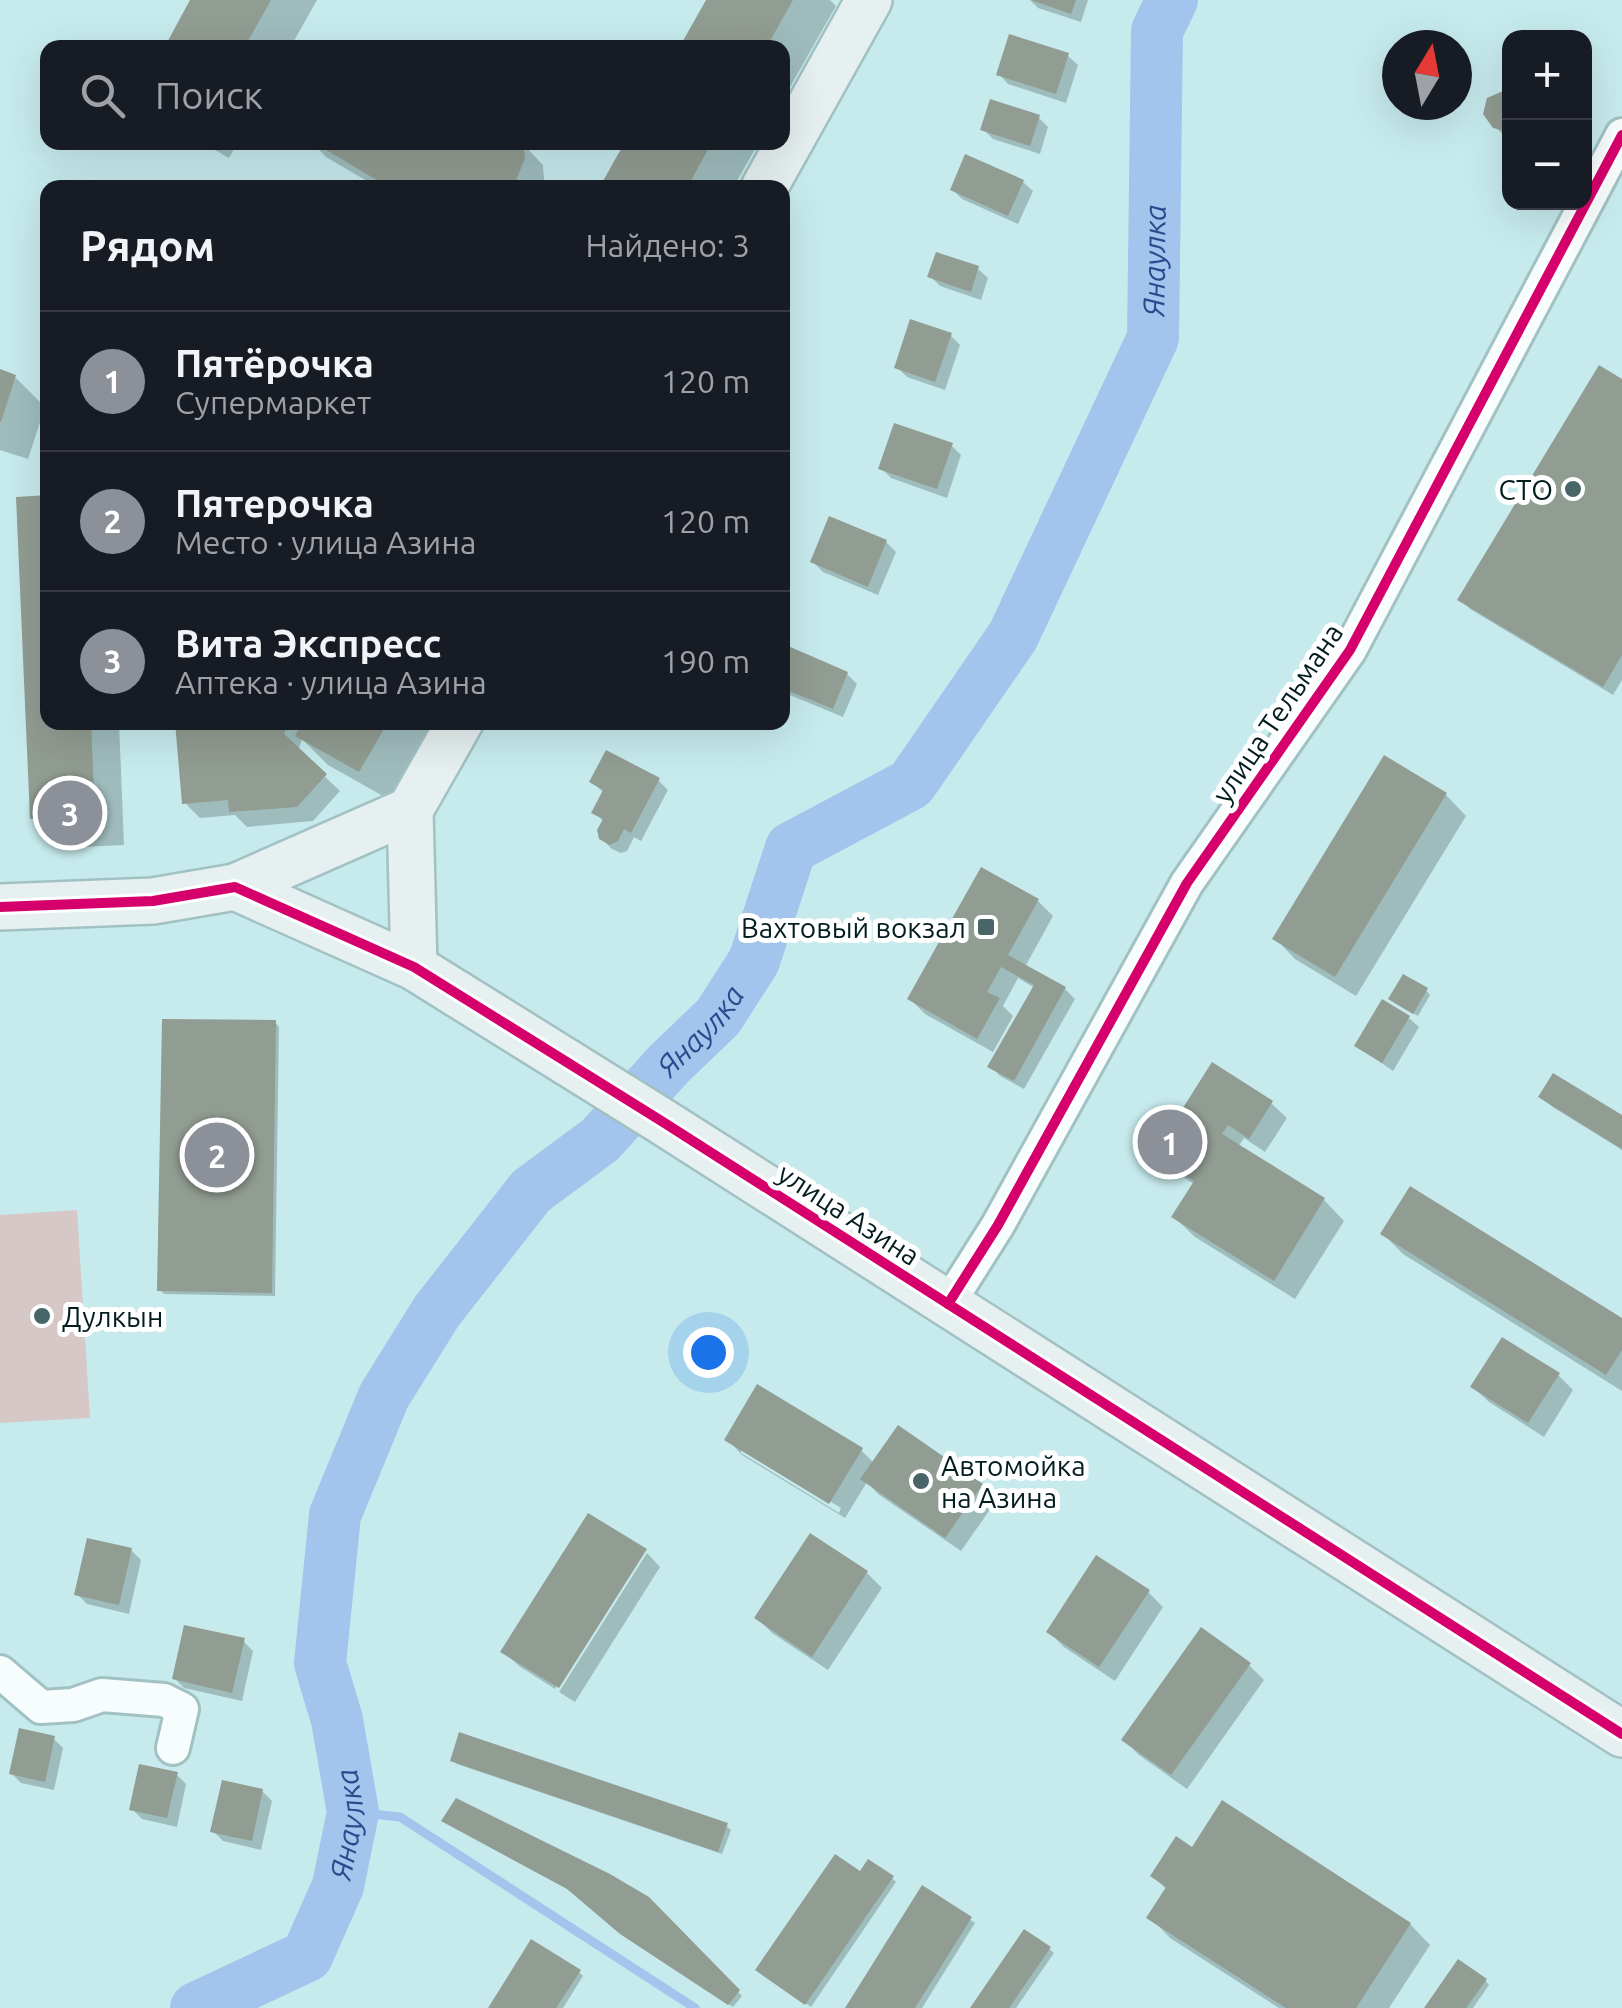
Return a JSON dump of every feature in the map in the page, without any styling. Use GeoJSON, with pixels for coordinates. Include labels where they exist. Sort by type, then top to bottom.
{"type":"FeatureCollection","features":[{"type":"Feature","properties":{"kind":"street"},"geometry":{"type":"LineString","coordinates":[[790,141],[869,0]]}},
{"type":"Feature","properties":{"kind":"street","name":"улица Тельмана"},"geometry":{"type":"LineString","coordinates":[[948,1304],[998,1225],[1188,882],[1350,650],[1622,134]]}},
{"type":"Feature","properties":{"kind":"street"},"geometry":{"type":"LineString","coordinates":[[768,180],[785,150]]}},
{"type":"Feature","properties":{"kind":"street"},"geometry":{"type":"LineString","coordinates":[[414,967],[410,810],[455,730]]}},
{"type":"Feature","properties":{"kind":"street"},"geometry":{"type":"LineString","coordinates":[[0,907],[153,901],[235,888],[410,810]]}},
{"type":"Feature","properties":{"kind":"street","name":"улица Азина"},"geometry":{"type":"LineString","coordinates":[[235,888],[414,967],[1622,1734]]}},
{"type":"Feature","properties":{"kind":"street"},"geometry":{"type":"LineString","coordinates":[[0,1672],[41,1707],[73,1705],[102,1695],[164,1700],[182,1709],[173,1748]]}},
{"type":"Feature","properties":{"kind":"shaded area","name":"Дулкын"},"geometry":{"type":"Polygon","coordinates":[[[77,1210],[90,1418],[0,1423],[0,1215],[77,1210]]]}},
{"type":"Feature","properties":{"kind":"building"},"geometry":{"type":"Polygon","coordinates":[[[190,0],[271,0],[248,40],[168,40],[190,0]]]}},
{"type":"Feature","properties":{"kind":"building"},"geometry":{"type":"Polygon","coordinates":[[[706,0],[793,0],[770,40],[684,40],[706,0]]]}},
{"type":"Feature","properties":{"kind":"building"},"geometry":{"type":"Polygon","coordinates":[[[1031,0],[1076,0],[1071,14],[1031,0]]]}},
{"type":"Feature","properties":{"kind":"building"},"geometry":{"type":"Polygon","coordinates":[[[1009,34],[1069,53],[1056,94],[996,75],[1009,34]]]}},
{"type":"Feature","properties":{"kind":"building"},"geometry":{"type":"Polygon","coordinates":[[[1502,91],[1502,130],[1493,128],[1483,114],[1487,98],[1502,91]]]}},
{"type":"Feature","properties":{"kind":"building"},"geometry":{"type":"Polygon","coordinates":[[[990,99],[1040,115],[1030,146],[980,130],[990,99]]]}},
{"type":"Feature","properties":{"kind":"building"},"geometry":{"type":"Polygon","coordinates":[[[326,150],[524,150],[516,180],[377,180],[326,150]]]}},
{"type":"Feature","properties":{"kind":"building"},"geometry":{"type":"Polygon","coordinates":[[[620,150],[708,150],[691,180],[604,180],[620,150]]]}},
{"type":"Feature","properties":{"kind":"building"},"geometry":{"type":"Polygon","coordinates":[[[965,154],[1024,180],[1008,216],[950,190],[965,154]]]}},
{"type":"Feature","properties":{"kind":"building"},"geometry":{"type":"Polygon","coordinates":[[[936,252],[979,266],[971,292],[927,277],[936,252]]]}},
{"type":"Feature","properties":{"kind":"building"},"geometry":{"type":"Polygon","coordinates":[[[910,319],[952,333],[935,382],[894,368],[910,319]]]}},
{"type":"Feature","properties":{"kind":"building","name":"СТО"},"geometry":{"type":"Polygon","coordinates":[[[1599,365],[1622,379],[1622,655],[1603,687],[1457,600],[1599,365]]]}},
{"type":"Feature","properties":{"kind":"building"},"geometry":{"type":"Polygon","coordinates":[[[0,369],[16,375],[1,422],[0,422],[0,369]]]}},
{"type":"Feature","properties":{"kind":"building"},"geometry":{"type":"Polygon","coordinates":[[[894,423],[953,443],[937,489],[878,469],[894,423]]]}},
{"type":"Feature","properties":{"kind":"building"},"geometry":{"type":"Polygon","coordinates":[[[40,496],[40,730],[91,730],[95,816],[30,819],[16,497],[40,496]]]}},
{"type":"Feature","properties":{"kind":"building"},"geometry":{"type":"Polygon","coordinates":[[[829,516],[887,540],[868,587],[810,562],[829,516]]]}},
{"type":"Feature","properties":{"kind":"building"},"geometry":{"type":"Polygon","coordinates":[[[790,647],[848,672],[833,709],[790,691],[790,647]]]}},
{"type":"Feature","properties":{"kind":"building"},"geometry":{"type":"Polygon","coordinates":[[[176,730],[285,730],[284,734],[327,774],[297,807],[229,812],[228,800],[182,804],[176,730]]]}},
{"type":"Feature","properties":{"kind":"building"},"geometry":{"type":"Polygon","coordinates":[[[298,730],[383,730],[359,772],[295,736],[298,730]]]}},
{"type":"Feature","properties":{"kind":"building"},"geometry":{"type":"Polygon","coordinates":[[[606,750],[660,778],[631,833],[624,829],[618,841],[610,845],[599,839],[597,830],[603,819],[591,813],[603,790],[589,782],[606,750]]]}},
{"type":"Feature","properties":{"kind":"building"},"geometry":{"type":"Polygon","coordinates":[[[1384,755],[1447,793],[1335,977],[1272,939],[1384,755]]]}},
{"type":"Feature","properties":{"kind":"building","name":"Вахтовый вокзал"},"geometry":{"type":"Polygon","coordinates":[[[981,867],[1039,899],[1008,955],[1066,987],[1014,1081],[987,1067],[1034,985],[1001,967],[987,992],[1000,998],[977,1039],[907,999],[981,867]]]}},
{"type":"Feature","properties":{"kind":"building"},"geometry":{"type":"Polygon","coordinates":[[[1403,974],[1428,988],[1413,1014],[1388,999],[1403,974]]]}},
{"type":"Feature","properties":{"kind":"building"},"geometry":{"type":"Polygon","coordinates":[[[1382,999],[1410,1016],[1382,1063],[1354,1046],[1382,999]]]}},
{"type":"Feature","properties":{"kind":"building"},"geometry":{"type":"Polygon","coordinates":[[[162,1019],[276,1020],[272,1293],[157,1291],[162,1019]]]}},
{"type":"Feature","properties":{"kind":"building"},"geometry":{"type":"Polygon","coordinates":[[[1212,1062],[1273,1101],[1249,1139],[1228,1125],[1222,1134],[1325,1198],[1274,1281],[1171,1217],[1194,1181],[1153,1155],[1212,1062]]]}},
{"type":"Feature","properties":{"kind":"building"},"geometry":{"type":"Polygon","coordinates":[[[1553,1073],[1622,1115],[1622,1149],[1538,1097],[1553,1073]]]}},
{"type":"Feature","properties":{"kind":"building"},"geometry":{"type":"Polygon","coordinates":[[[1410,1186],[1622,1318],[1622,1350],[1606,1375],[1380,1234],[1410,1186]]]}},
{"type":"Feature","properties":{"kind":"building"},"geometry":{"type":"Polygon","coordinates":[[[1502,1337],[1560,1373],[1528,1423],[1470,1387],[1502,1337]]]}},
{"type":"Feature","properties":{"kind":"building"},"geometry":{"type":"Polygon","coordinates":[[[757,1384],[863,1448],[829,1504],[724,1440],[757,1384]]]}},
{"type":"Feature","properties":{"kind":"building","name":"Автомойка на Азина"},"geometry":{"type":"Polygon","coordinates":[[[898,1425],[983,1484],[945,1538],[860,1479],[898,1425]]]}},
{"type":"Feature","properties":{"kind":"building"},"geometry":{"type":"Polygon","coordinates":[[[588,1513],[647,1549],[559,1688],[500,1652],[588,1513]]]}},
{"type":"Feature","properties":{"kind":"building"},"geometry":{"type":"Polygon","coordinates":[[[810,1533],[868,1571],[812,1657],[754,1618],[810,1533]]]}},
{"type":"Feature","properties":{"kind":"building"},"geometry":{"type":"Polygon","coordinates":[[[87,1538],[132,1548],[119,1605],[74,1595],[87,1538]]]}},
{"type":"Feature","properties":{"kind":"building"},"geometry":{"type":"Polygon","coordinates":[[[1096,1555],[1150,1590],[1099,1667],[1046,1632],[1096,1555]]]}},
{"type":"Feature","properties":{"kind":"building"},"geometry":{"type":"Polygon","coordinates":[[[184,1625],[245,1638],[232,1693],[172,1679],[184,1625]]]}},
{"type":"Feature","properties":{"kind":"building"},"geometry":{"type":"Polygon","coordinates":[[[1201,1627],[1251,1663],[1171,1775],[1121,1740],[1201,1627]]]}},
{"type":"Feature","properties":{"kind":"building"},"geometry":{"type":"Polygon","coordinates":[[[19,1728],[55,1736],[45,1782],[9,1774],[19,1728]]]}},
{"type":"Feature","properties":{"kind":"building"},"geometry":{"type":"Polygon","coordinates":[[[459,1732],[728,1823],[718,1852],[450,1761],[459,1732]]]}},
{"type":"Feature","properties":{"kind":"building"},"geometry":{"type":"Polygon","coordinates":[[[139,1764],[178,1772],[167,1818],[129,1810],[139,1764]]]}},
{"type":"Feature","properties":{"kind":"building"},"geometry":{"type":"Polygon","coordinates":[[[222,1780],[263,1789],[252,1841],[210,1832],[222,1780]]]}},
{"type":"Feature","properties":{"kind":"building"},"geometry":{"type":"Polygon","coordinates":[[[456,1798],[649,1897],[740,1990],[728,2005],[620,1934],[567,1889],[441,1821],[456,1798]]]}},
{"type":"Feature","properties":{"kind":"building"},"geometry":{"type":"Polygon","coordinates":[[[1222,1800],[1411,1923],[1356,2008],[1286,2008],[1146,1918],[1166,1887],[1150,1876],[1176,1836],[1192,1847],[1222,1800]]]}},
{"type":"Feature","properties":{"kind":"building"},"geometry":{"type":"Polygon","coordinates":[[[835,1854],[860,1871],[868,1859],[894,1876],[805,2005],[755,1970],[835,1854]]]}},
{"type":"Feature","properties":{"kind":"building"},"geometry":{"type":"Polygon","coordinates":[[[922,1885],[972,1917],[915,2008],[845,2008],[922,1885]]]}},
{"type":"Feature","properties":{"kind":"building"},"geometry":{"type":"Polygon","coordinates":[[[1024,1929],[1051,1947],[1009,2008],[970,2008],[1024,1929]]]}},
{"type":"Feature","properties":{"kind":"building"},"geometry":{"type":"Polygon","coordinates":[[[531,1939],[581,1970],[556,2008],[488,2008],[531,1939]]]}},
{"type":"Feature","properties":{"kind":"building"},"geometry":{"type":"Polygon","coordinates":[[[1458,1959],[1487,1979],[1466,2008],[1424,2008],[1458,1959]]]}},
{"type":"Feature","properties":{"kind":"waterway","name":"Янаулка"},"geometry":{"type":"LineString","coordinates":[[196,2008],[307,1956],[338,1886],[353,1812],[337,1720],[320,1663],[335,1515],[384,1396],[437,1311],[531,1191],[600,1140],[718,1017],[754,961],[791,848],[911,784],[1013,636],[1153,338],[1157,31],[1172,0]]}},
{"type":"Feature","properties":{"kind":"waterway"},"geometry":{"type":"LineString","coordinates":[[353,1812],[400,1817],[695,2008]]}},
{"type":"Feature","properties":{"kind":"cycle path"},"geometry":{"type":"LineString","coordinates":[[948,1304],[998,1225],[1187,883],[1350,650],[1622,135]]}},
{"type":"Feature","properties":{"kind":"cycle path"},"geometry":{"type":"LineString","coordinates":[[0,907],[153,901],[235,887],[414,967],[1622,1734]]}},
{"type":"Feature","properties":{"kind":"place","name":"СТО"},"geometry":{"type":"Point","coordinates":[1573,489]}},
{"type":"Feature","properties":{"kind":"place","name":"Вита Экспресс"},"geometry":{"type":"Point","coordinates":[70,813]}},
{"type":"Feature","properties":{"kind":"place","name":"Вахтовый вокзал"},"geometry":{"type":"Point","coordinates":[986,927]}},
{"type":"Feature","properties":{"kind":"place","name":"Пятёрочка"},"geometry":{"type":"Point","coordinates":[1170,1142]}},
{"type":"Feature","properties":{"kind":"place","name":"Пятерочка"},"geometry":{"type":"Point","coordinates":[217,1155]}},
{"type":"Feature","properties":{"kind":"place","name":"Дулкын"},"geometry":{"type":"Point","coordinates":[42,1316]}},
{"type":"Feature","properties":{"kind":"place","name":"Автомойка на Азина"},"geometry":{"type":"Point","coordinates":[921,1481]}}]}
